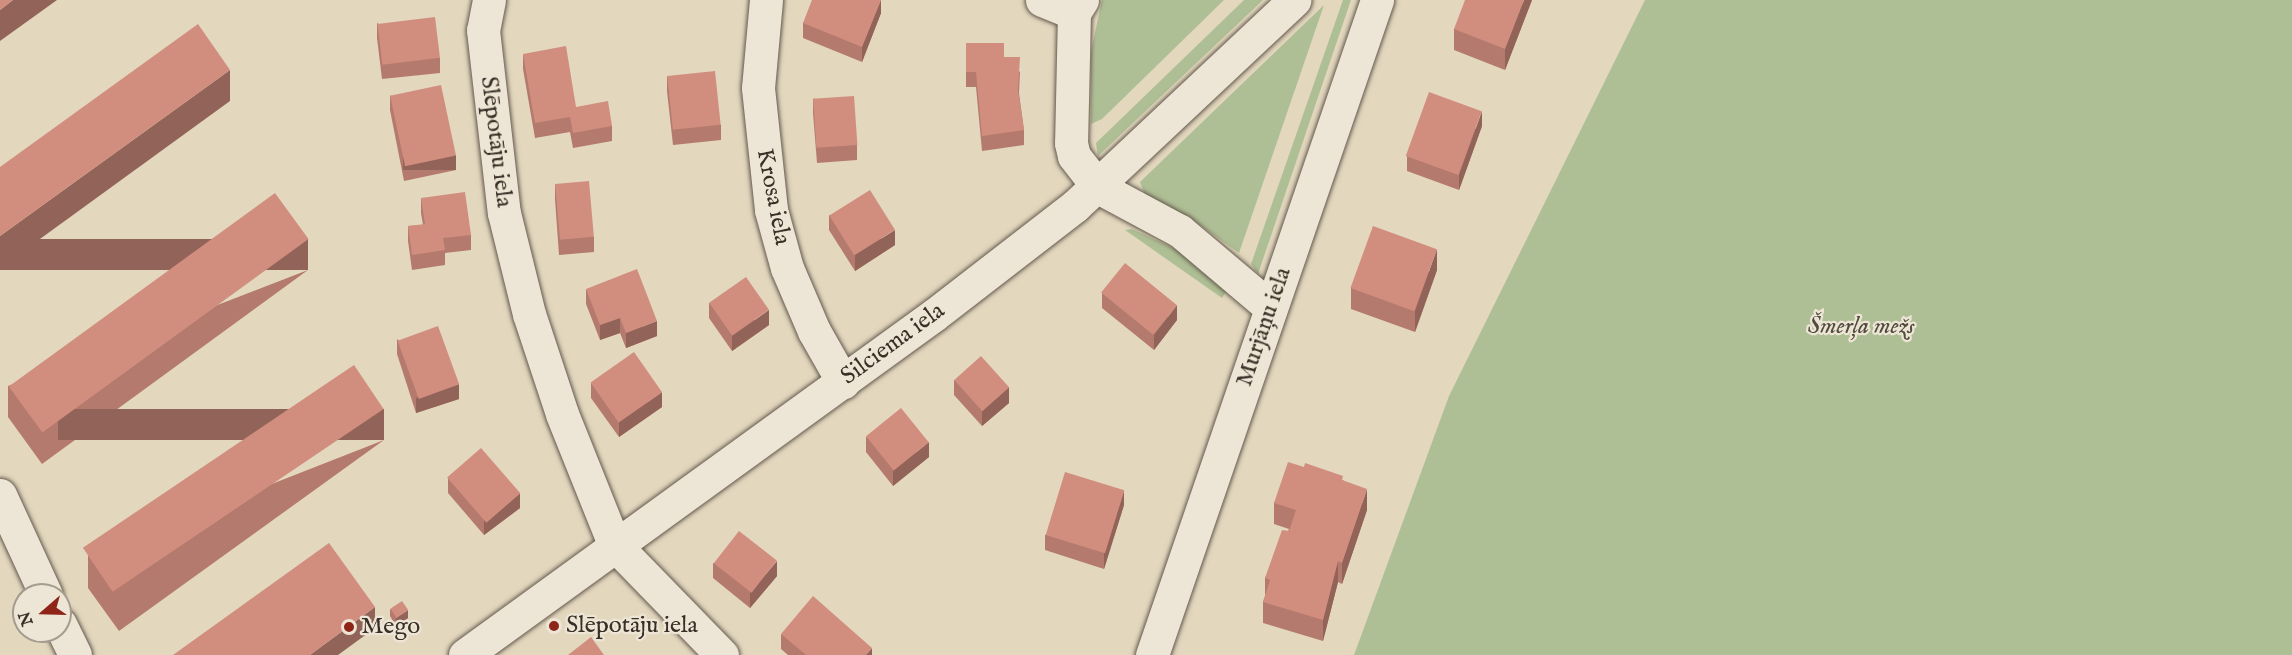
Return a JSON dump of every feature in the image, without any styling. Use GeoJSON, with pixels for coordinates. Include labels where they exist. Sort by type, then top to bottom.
{"type":"FeatureCollection","features":[{"type":"Feature","properties":{"kind":"street","name":"Slēpotāju iela"},"geometry":{"type":"LineString","coordinates":[[489,0],[483,30],[504,213],[529,314],[562,414],[614,544],[722,655]]}},
{"type":"Feature","properties":{"kind":"street","name":"Krosa iela"},"geometry":{"type":"LineString","coordinates":[[766,0],[758,88],[771,210],[787,268],[814,331],[843,382]]}},
{"type":"Feature","properties":{"kind":"street"},"geometry":{"type":"LineString","coordinates":[[1042,0],[1078,6],[1071,143],[1074,156],[1098,187],[1180,231],[1271,308]]}},
{"type":"Feature","properties":{"kind":"street","name":"Silciema iela"},"geometry":{"type":"LineString","coordinates":[[465,655],[614,544],[843,382],[1098,187],[1294,0]]}},
{"type":"Feature","properties":{"kind":"street","name":"Murjāņu iela"},"geometry":{"type":"LineString","coordinates":[[1152,655],[1377,0]]}},
{"type":"Feature","properties":{"kind":"street"},"geometry":{"type":"LineString","coordinates":[[0,495],[40,583]]}},
{"type":"Feature","properties":{"kind":"green space"},"geometry":{"type":"Polygon","coordinates":[[[1102,0],[1224,0],[1102,119],[1091,124],[1091,52],[1102,0]]]}},
{"type":"Feature","properties":{"kind":"green space"},"geometry":{"type":"Polygon","coordinates":[[[1244,0],[1263,0],[1098,156],[1096,143],[1244,0]]]}},
{"type":"Feature","properties":{"kind":"green space"},"geometry":{"type":"Polygon","coordinates":[[[1343,0],[1351,0],[1258,274],[1251,264],[1343,0]]]}},
{"type":"Feature","properties":{"kind":"green space","name":"Šmerļa mežs"},"geometry":{"type":"Polygon","coordinates":[[[1645,0],[2292,0],[2292,655],[1354,655],[1449,396],[1645,0]]]}},
{"type":"Feature","properties":{"kind":"green space"},"geometry":{"type":"Polygon","coordinates":[[[1324,5],[1239,253],[1186,215],[1161,207],[1145,195],[1140,182],[1324,5]]]}},
{"type":"Feature","properties":{"kind":"green space"},"geometry":{"type":"Polygon","coordinates":[[[1132,229],[1195,258],[1227,290],[1222,298],[1125,230],[1132,229]]]}},
{"type":"Feature","properties":{"kind":"building"},"geometry":{"type":"Polygon","coordinates":[[[0,0],[13,0],[0,10],[0,0]]]}},
{"type":"Feature","properties":{"kind":"building"},"geometry":{"type":"Polygon","coordinates":[[[812,0],[881,0],[862,47],[803,23],[812,0]]]}},
{"type":"Feature","properties":{"kind":"building"},"geometry":{"type":"Polygon","coordinates":[[[1465,0],[1524,0],[1505,49],[1454,29],[1465,0]]]}},
{"type":"Feature","properties":{"kind":"building"},"geometry":{"type":"Polygon","coordinates":[[[435,17],[440,58],[382,65],[377,24],[435,17]]]}},
{"type":"Feature","properties":{"kind":"building"},"geometry":{"type":"Polygon","coordinates":[[[198,24],[230,70],[0,236],[0,167],[198,24]]]}},
{"type":"Feature","properties":{"kind":"building"},"geometry":{"type":"Polygon","coordinates":[[[966,43],[1004,43],[1004,57],[1020,57],[1018,90],[1024,130],[982,136],[976,72],[966,72],[966,43]]]}},
{"type":"Feature","properties":{"kind":"building"},"geometry":{"type":"Polygon","coordinates":[[[566,46],[576,107],[608,101],[612,126],[573,133],[570,117],[535,123],[523,54],[566,46]]]}},
{"type":"Feature","properties":{"kind":"building"},"geometry":{"type":"Polygon","coordinates":[[[715,71],[721,125],[673,130],[667,76],[715,71]]]}},
{"type":"Feature","properties":{"kind":"building"},"geometry":{"type":"Polygon","coordinates":[[[441,85],[456,155],[405,166],[390,96],[441,85]]]}},
{"type":"Feature","properties":{"kind":"building"},"geometry":{"type":"Polygon","coordinates":[[[1429,92],[1482,111],[1458,175],[1406,156],[1429,92]]]}},
{"type":"Feature","properties":{"kind":"building"},"geometry":{"type":"Polygon","coordinates":[[[854,96],[857,145],[817,148],[813,99],[854,96]]]}},
{"type":"Feature","properties":{"kind":"building"},"geometry":{"type":"Polygon","coordinates":[[[589,181],[594,237],[560,240],[555,184],[589,181]]]}},
{"type":"Feature","properties":{"kind":"building"},"geometry":{"type":"Polygon","coordinates":[[[870,190],[895,230],[854,255],[829,215],[870,190]]]}},
{"type":"Feature","properties":{"kind":"building"},"geometry":{"type":"Polygon","coordinates":[[[465,192],[471,235],[443,238],[445,250],[412,255],[408,226],[425,224],[421,198],[465,192]]]}},
{"type":"Feature","properties":{"kind":"building"},"geometry":{"type":"Polygon","coordinates":[[[275,193],[309,239],[42,432],[9,386],[275,193]]]}},
{"type":"Feature","properties":{"kind":"building"},"geometry":{"type":"Polygon","coordinates":[[[1373,226],[1437,249],[1414,311],[1350,288],[1373,226]]]}},
{"type":"Feature","properties":{"kind":"building"},"geometry":{"type":"Polygon","coordinates":[[[1125,263],[1177,305],[1153,335],[1101,293],[1125,263]]]}},
{"type":"Feature","properties":{"kind":"building"},"geometry":{"type":"Polygon","coordinates":[[[637,269],[657,321],[626,333],[620,318],[600,325],[586,289],[637,269]]]}},
{"type":"Feature","properties":{"kind":"building"},"geometry":{"type":"Polygon","coordinates":[[[746,277],[769,310],[732,336],[709,303],[746,277]]]}},
{"type":"Feature","properties":{"kind":"building"},"geometry":{"type":"Polygon","coordinates":[[[438,326],[459,384],[419,399],[398,341],[438,326]]]}},
{"type":"Feature","properties":{"kind":"building"},"geometry":{"type":"Polygon","coordinates":[[[634,352],[662,392],[619,423],[591,382],[634,352]]]}},
{"type":"Feature","properties":{"kind":"building"},"geometry":{"type":"Polygon","coordinates":[[[981,356],[1009,387],[982,411],[954,380],[981,356]]]}},
{"type":"Feature","properties":{"kind":"building"},"geometry":{"type":"Polygon","coordinates":[[[354,365],[384,409],[113,592],[83,548],[354,365]]]}},
{"type":"Feature","properties":{"kind":"building"},"geometry":{"type":"Polygon","coordinates":[[[901,408],[929,442],[894,471],[866,436],[901,408]]]}},
{"type":"Feature","properties":{"kind":"building"},"geometry":{"type":"Polygon","coordinates":[[[481,448],[520,493],[486,523],[447,478],[481,448]]]}},
{"type":"Feature","properties":{"kind":"building"},"geometry":{"type":"Polygon","coordinates":[[[1288,462],[1304,467],[1305,463],[1343,476],[1342,480],[1367,489],[1342,563],[1338,561],[1323,620],[1263,602],[1270,580],[1265,578],[1282,530],[1289,531],[1296,510],[1274,503],[1288,462]]]}},
{"type":"Feature","properties":{"kind":"building"},"geometry":{"type":"Polygon","coordinates":[[[1065,472],[1124,490],[1105,553],[1046,535],[1065,472]]]}},
{"type":"Feature","properties":{"kind":"building"},"geometry":{"type":"Polygon","coordinates":[[[739,531],[777,561],[752,593],[714,563],[739,531]]]}},
{"type":"Feature","properties":{"kind":"building"},"geometry":{"type":"Polygon","coordinates":[[[329,543],[375,607],[310,655],[173,655],[329,543]]]}},
{"type":"Feature","properties":{"kind":"building"},"geometry":{"type":"Polygon","coordinates":[[[813,596],[872,648],[866,655],[806,655],[781,634],[813,596]]]}},
{"type":"Feature","properties":{"kind":"building"},"geometry":{"type":"Polygon","coordinates":[[[402,601],[408,610],[397,618],[390,609],[402,601]]]}},
{"type":"Feature","properties":{"kind":"building"},"geometry":{"type":"Polygon","coordinates":[[[591,637],[604,655],[568,655],[591,637]]]}},
{"type":"Feature","properties":{"kind":"place","name":"Slēpotāju iela"},"geometry":{"type":"Point","coordinates":[554,626]}},
{"type":"Feature","properties":{"kind":"place","name":"Mego"},"geometry":{"type":"Point","coordinates":[349,627]}}]}
